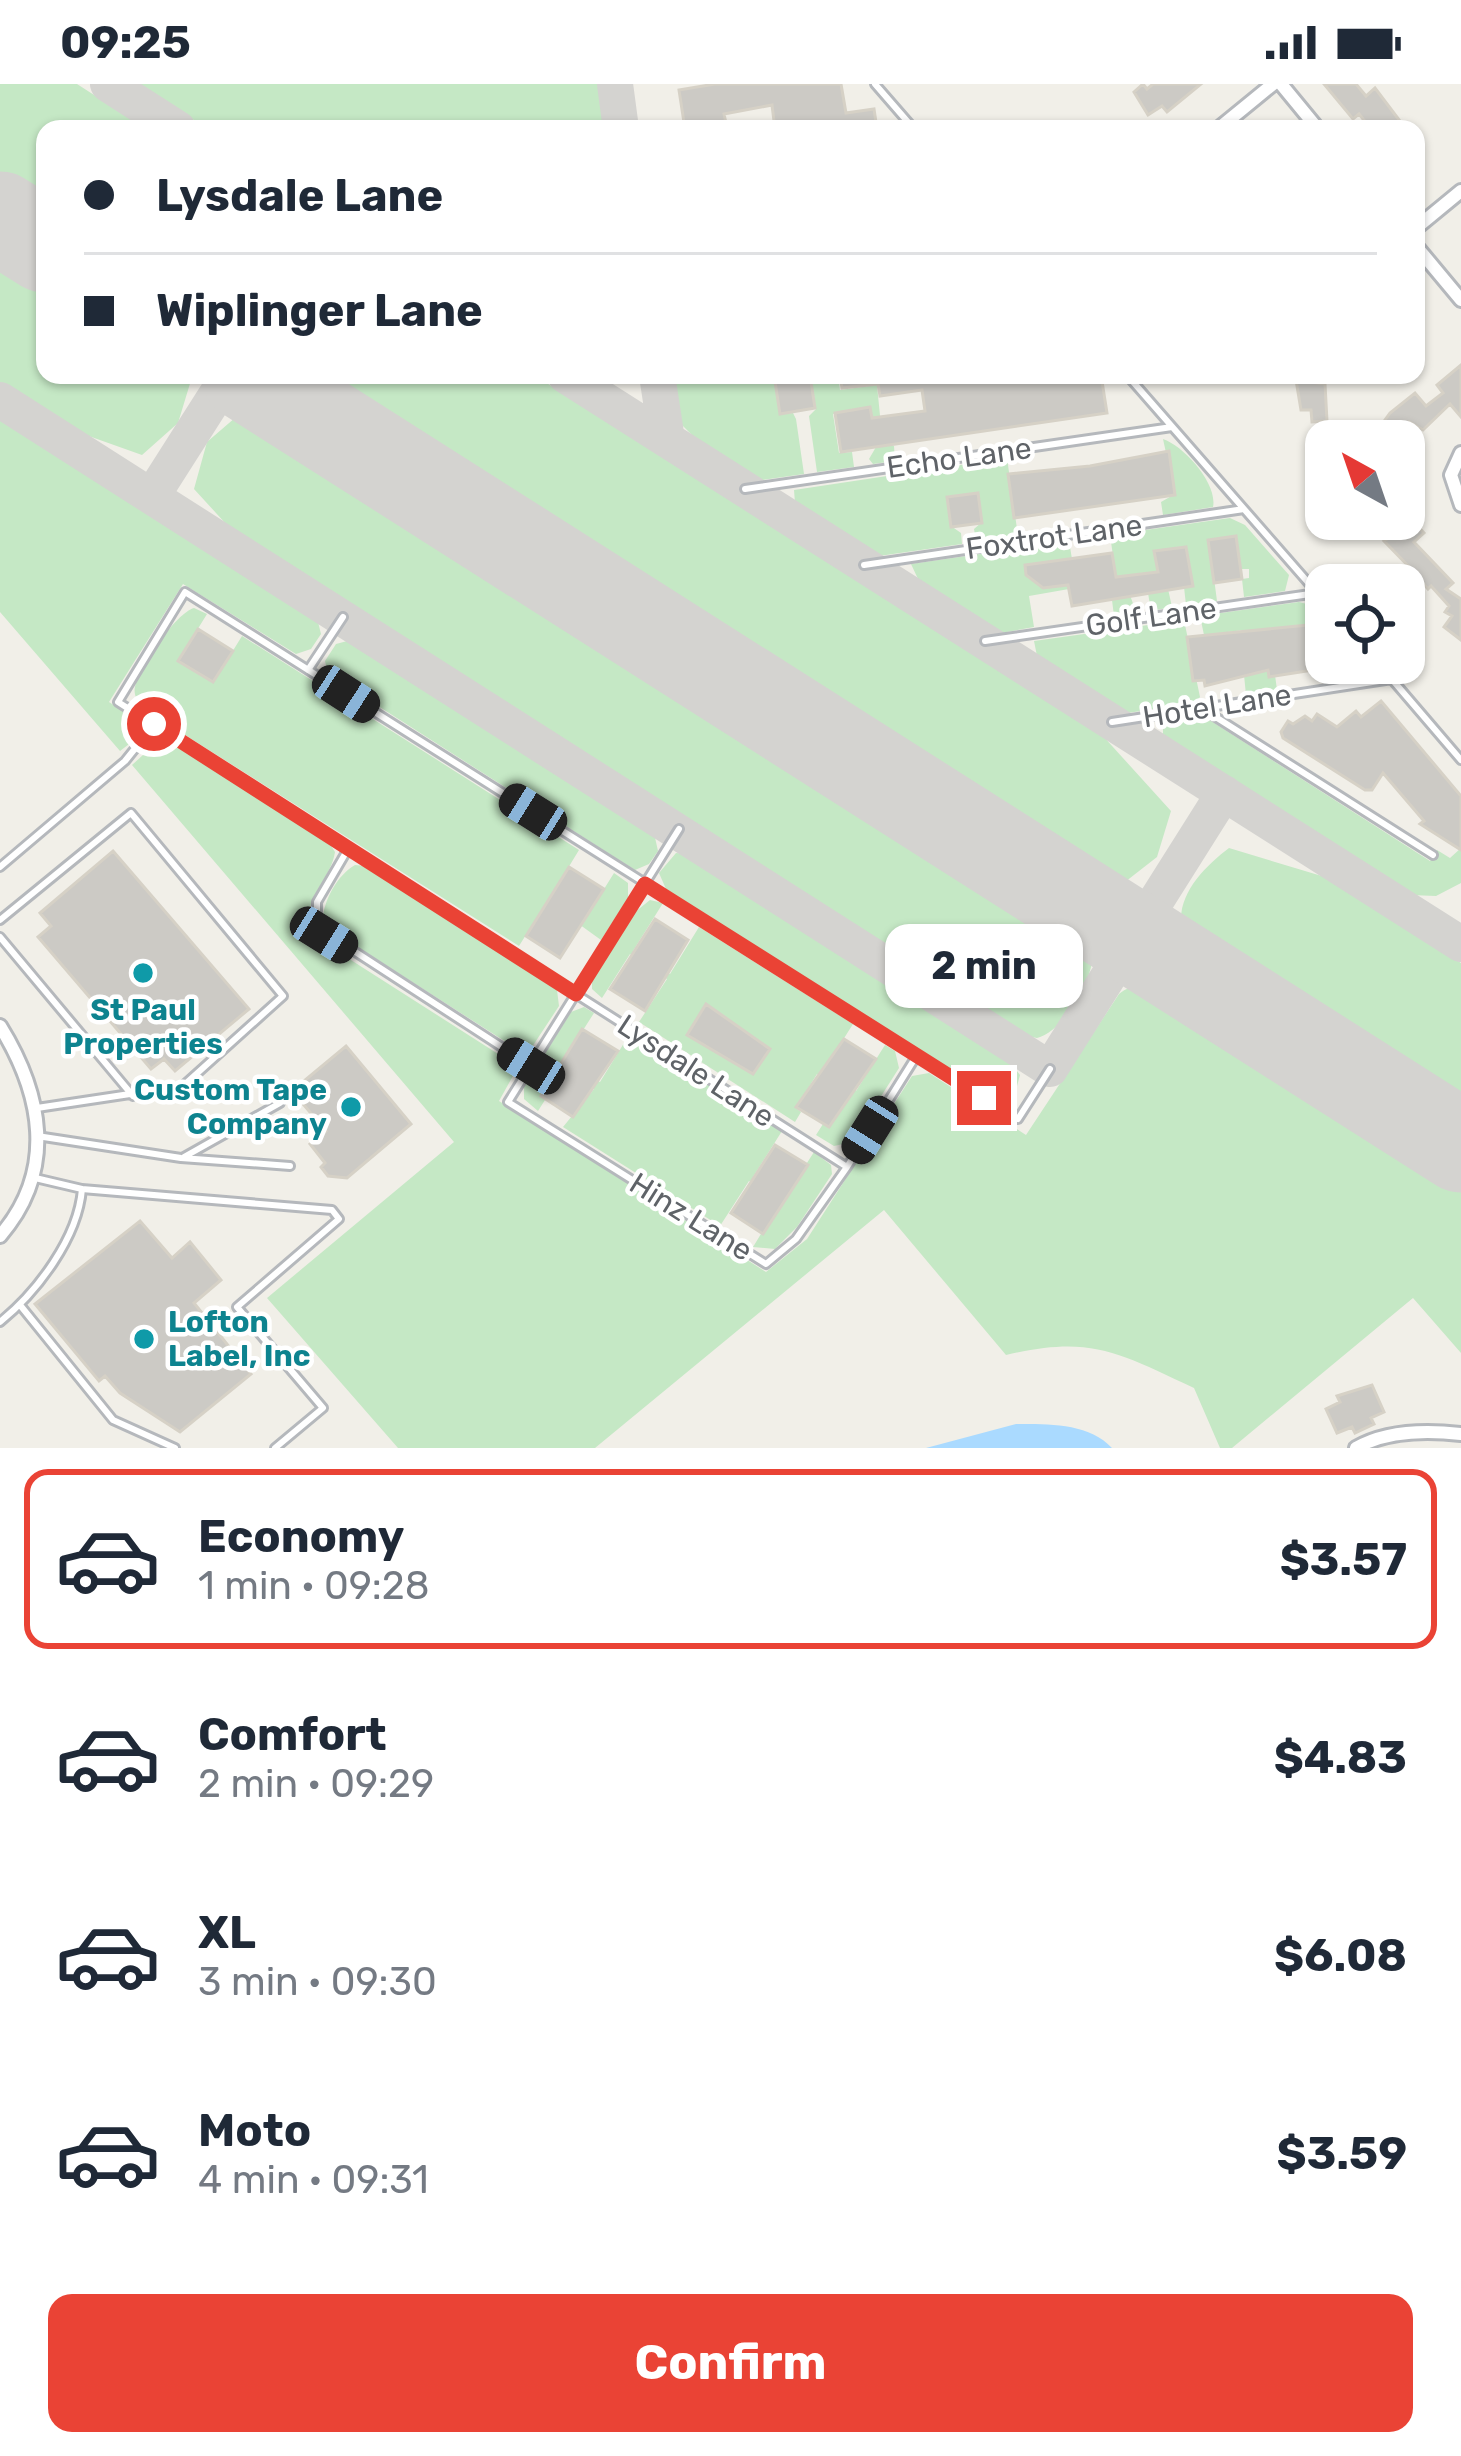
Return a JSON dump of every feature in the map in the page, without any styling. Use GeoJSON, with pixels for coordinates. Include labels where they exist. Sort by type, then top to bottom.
{"type":"FeatureCollection","features":[{"type":"Feature","properties":{"kind":"street"},"geometry":{"type":"LineString","coordinates":[[1230,120],[1277,84],[1310,120]]}},
{"type":"Feature","properties":{"kind":"street"},"geometry":{"type":"LineString","coordinates":[[1425,221],[1461,191]]}},
{"type":"Feature","properties":{"kind":"street"},"geometry":{"type":"LineString","coordinates":[[1425,257],[1461,300]]}},
{"type":"Feature","properties":{"kind":"street"},"geometry":{"type":"LineString","coordinates":[[1461,453],[1450,475],[1461,505]]}},
{"type":"Feature","properties":{"kind":"street"},"geometry":{"type":"LineString","coordinates":[[0,1026],[26,1067],[37,1108],[38,1136],[20,1214],[0,1236]]}},
{"type":"Feature","properties":{"kind":"street"},"geometry":{"type":"LineString","coordinates":[[1356,1448],[1426,1430],[1461,1434]]}},
{"type":"Feature","properties":{"kind":"lane"},"geometry":{"type":"LineString","coordinates":[[875,84],[906,120]]}},
{"type":"Feature","properties":{"kind":"lane"},"geometry":{"type":"LineString","coordinates":[[1135,384],[1305,578]]}},
{"type":"Feature","properties":{"kind":"lane","name":"Echo Lane"},"geometry":{"type":"LineString","coordinates":[[745,489],[1172,427]]}},
{"type":"Feature","properties":{"kind":"lane","name":"Foxtrot Lane"},"geometry":{"type":"LineString","coordinates":[[864,565],[1244,508]]}},
{"type":"Feature","properties":{"kind":"lane","name":"Lysdale Lane"},"geometry":{"type":"LineString","coordinates":[[308,670],[185,592],[118,702],[847,1167]]}},
{"type":"Feature","properties":{"kind":"lane","name":"Golf Lane"},"geometry":{"type":"LineString","coordinates":[[985,641],[1305,594]]}},
{"type":"Feature","properties":{"kind":"lane"},"geometry":{"type":"LineString","coordinates":[[343,617],[308,670],[1018,1119],[1050,1069]]}},
{"type":"Feature","properties":{"kind":"lane","name":"Hotel Lane"},"geometry":{"type":"LineString","coordinates":[[1112,722],[1359,684]]}},
{"type":"Feature","properties":{"kind":"lane"},"geometry":{"type":"LineString","coordinates":[[1396,684],[1461,760]]}},
{"type":"Feature","properties":{"kind":"lane"},"geometry":{"type":"LineString","coordinates":[[1202,708],[1433,855]]}},
{"type":"Feature","properties":{"kind":"lane"},"geometry":{"type":"LineString","coordinates":[[0,867],[125,761],[154,724]]}},
{"type":"Feature","properties":{"kind":"lane"},"geometry":{"type":"LineString","coordinates":[[0,920],[130,813],[283,996],[183,1086],[37,1108]]}},
{"type":"Feature","properties":{"kind":"lane"},"geometry":{"type":"LineString","coordinates":[[349,849],[316,902],[317,927],[531,1066],[680,829]]}},
{"type":"Feature","properties":{"kind":"lane"},"geometry":{"type":"LineString","coordinates":[[0,937],[133,1096]]}},
{"type":"Feature","properties":{"kind":"lane"},"geometry":{"type":"LineString","coordinates":[[847,1167],[917,1055]]}},
{"type":"Feature","properties":{"kind":"lane","name":"Hinz Lane"},"geometry":{"type":"LineString","coordinates":[[531,1066],[508,1102],[766,1264],[796,1239],[847,1167]]}},
{"type":"Feature","properties":{"kind":"lane"},"geometry":{"type":"LineString","coordinates":[[181,1158],[280,1103]]}},
{"type":"Feature","properties":{"kind":"lane"},"geometry":{"type":"LineString","coordinates":[[38,1136],[181,1158],[290,1166]]}},
{"type":"Feature","properties":{"kind":"lane"},"geometry":{"type":"LineString","coordinates":[[32,1177],[82,1189],[332,1210],[339,1219],[237,1307],[323,1408],[274,1448]]}},
{"type":"Feature","properties":{"kind":"lane"},"geometry":{"type":"LineString","coordinates":[[0,1322],[20,1305],[60,1250],[82,1189]]}},
{"type":"Feature","properties":{"kind":"lane"},"geometry":{"type":"LineString","coordinates":[[20,1305],[113,1420],[176,1448]]}},
{"type":"Feature","properties":{"kind":"green space"},"geometry":{"type":"Polygon","coordinates":[[[0,84],[77,84],[133,120],[36,120],[36,202],[0,179],[0,84]]]}},
{"type":"Feature","properties":{"kind":"green space"},"geometry":{"type":"Polygon","coordinates":[[[137,84],[603,84],[609,120],[194,120],[137,84]]]}},
{"type":"Feature","properties":{"kind":"green space"},"geometry":{"type":"Polygon","coordinates":[[[0,255],[36,278],[36,384],[190,384],[178,423],[142,455],[69,429],[0,386],[0,255]]]}},
{"type":"Feature","properties":{"kind":"green space"},"geometry":{"type":"Polygon","coordinates":[[[322,384],[548,384],[1103,736],[1171,811],[1157,857],[1116,889],[322,384]]]}},
{"type":"Feature","properties":{"kind":"green space"},"geometry":{"type":"Polygon","coordinates":[[[672,384],[775,384],[780,414],[793,413],[796,419],[804,474],[762,480],[682,425],[672,384]]]}},
{"type":"Feature","properties":{"kind":"green space"},"geometry":{"type":"Polygon","coordinates":[[[812,384],[839,384],[840,390],[877,384],[883,446],[894,446],[895,461],[873,464],[869,459],[876,447],[870,407],[833,414],[839,453],[852,452],[854,467],[817,472],[809,416],[816,409],[812,384]]]}},
{"type":"Feature","properties":{"kind":"green space"},"geometry":{"type":"Polygon","coordinates":[[[243,411],[1074,937],[1092,961],[1073,1007],[1047,1034],[1022,1035],[238,537],[194,489],[207,442],[243,411]]]}},
{"type":"Feature","properties":{"kind":"green space"},"geometry":{"type":"Polygon","coordinates":[[[0,417],[317,618],[321,634],[311,649],[296,654],[183,584],[109,702],[141,723],[137,738],[120,751],[0,612],[0,417]]]}},
{"type":"Feature","properties":{"kind":"green space"},"geometry":{"type":"Polygon","coordinates":[[[1163,439],[1198,467],[1210,488],[1213,507],[1163,515],[1161,502],[1175,494],[1163,439]]]}},
{"type":"Feature","properties":{"kind":"green space"},"geometry":{"type":"Polygon","coordinates":[[[1007,458],[1018,536],[976,541],[974,529],[982,522],[977,493],[947,498],[951,526],[961,533],[962,544],[879,556],[795,503],[794,490],[1007,458]]]}},
{"type":"Feature","properties":{"kind":"green space"},"geometry":{"type":"Polygon","coordinates":[[[1230,518],[1245,525],[1289,575],[1285,591],[1244,597],[1242,579],[1249,578],[1249,569],[1241,569],[1236,536],[1209,540],[1217,601],[1186,605],[1184,587],[1193,586],[1186,547],[1155,551],[1161,590],[1168,589],[1172,607],[1151,611],[1151,573],[1123,576],[1135,609],[1114,616],[1112,600],[1119,597],[1110,535],[1230,518]]]}},
{"type":"Feature","properties":{"kind":"green space"},"geometry":{"type":"Polygon","coordinates":[[[1069,541],[1072,559],[1025,565],[1026,575],[1043,588],[1068,585],[1069,589],[1029,596],[1034,627],[1001,633],[919,581],[911,564],[1069,541]]]}},
{"type":"Feature","properties":{"kind":"green space"},"geometry":{"type":"Polygon","coordinates":[[[1305,604],[1305,626],[1263,632],[1268,676],[1275,675],[1277,690],[1246,695],[1244,675],[1250,673],[1244,630],[1204,635],[1200,616],[1305,604]]]}},
{"type":"Feature","properties":{"kind":"green space"},"geometry":{"type":"Polygon","coordinates":[[[194,608],[207,614],[178,661],[213,683],[242,636],[579,850],[551,896],[586,918],[614,873],[628,883],[628,898],[601,940],[547,901],[519,946],[144,709],[135,694],[139,675],[169,629],[194,608]]]}},
{"type":"Feature","properties":{"kind":"green space"},"geometry":{"type":"Polygon","coordinates":[[[1184,620],[1200,697],[1196,702],[1128,713],[1037,656],[1034,641],[1184,620]]]}},
{"type":"Feature","properties":{"kind":"green space"},"geometry":{"type":"Polygon","coordinates":[[[351,640],[654,833],[658,851],[649,864],[635,870],[328,674],[325,661],[336,644],[351,640]]]}},
{"type":"Feature","properties":{"kind":"green space"},"geometry":{"type":"Polygon","coordinates":[[[1190,717],[1211,721],[1430,861],[1437,850],[1450,858],[1461,848],[1461,883],[1436,896],[1410,895],[1163,736],[1163,721],[1190,717]]]}},
{"type":"Feature","properties":{"kind":"green space"},"geometry":{"type":"Polygon","coordinates":[[[168,741],[330,844],[335,852],[332,864],[309,916],[318,939],[506,1059],[514,1074],[499,1101],[766,1272],[807,1239],[912,1076],[929,1073],[1026,1135],[1119,994],[1143,987],[1160,990],[1461,1182],[1461,1353],[1413,1298],[1232,1448],[1220,1448],[1194,1388],[1144,1365],[1083,1347],[1006,1355],[884,1210],[595,1448],[398,1448],[267,1298],[454,1142],[132,765],[155,744],[168,741]]]}},
{"type":"Feature","properties":{"kind":"green space"},"geometry":{"type":"Polygon","coordinates":[[[1229,848],[1325,877],[1461,963],[1461,1108],[1183,932],[1182,907],[1187,895],[1229,848]]]}},
{"type":"Feature","properties":{"kind":"green space"},"geometry":{"type":"Polygon","coordinates":[[[676,853],[687,854],[1005,1055],[1020,1075],[1014,1097],[995,1098],[666,889],[659,873],[676,853]]]}},
{"type":"Feature","properties":{"kind":"green space"},"geometry":{"type":"Polygon","coordinates":[[[355,865],[365,866],[557,990],[559,1006],[532,1047],[517,1049],[323,925],[332,891],[355,865]]]}},
{"type":"Feature","properties":{"kind":"green space"},"geometry":{"type":"Polygon","coordinates":[[[650,900],[663,903],[633,951],[670,974],[699,927],[853,1024],[824,1070],[856,1091],[885,1045],[895,1051],[899,1068],[852,1142],[834,1146],[816,1135],[823,1124],[830,1127],[849,1095],[817,1074],[796,1108],[801,1112],[795,1122],[639,1022],[667,979],[630,954],[602,998],[592,989],[592,981],[635,912],[650,900]]]}},
{"type":"Feature","properties":{"kind":"green space"},"geometry":{"type":"Polygon","coordinates":[[[584,1007],[594,1013],[564,1060],[600,1082],[629,1035],[782,1131],[753,1177],[785,1197],[814,1152],[831,1165],[832,1174],[797,1227],[775,1249],[753,1247],[781,1201],[749,1181],[720,1226],[563,1127],[594,1089],[560,1066],[540,1096],[545,1100],[538,1111],[524,1099],[524,1087],[571,1012],[584,1007]]]}},
{"type":"Feature","properties":{"kind":"water"},"geometry":{"type":"Polygon","coordinates":[[[1016,1424],[1080,1429],[1112,1448],[926,1448],[1016,1424]]]}},
{"type":"Feature","properties":{"kind":"building"},"geometry":{"type":"Polygon","coordinates":[[[715,84],[841,84],[846,113],[874,109],[876,120],[774,120],[772,105],[724,114],[725,120],[684,120],[679,90],[715,84]]]}},
{"type":"Feature","properties":{"kind":"building"},"geometry":{"type":"Polygon","coordinates":[[[1143,84],[1147,89],[1153,84],[1201,84],[1167,112],[1162,106],[1148,115],[1134,92],[1143,84]]]}},
{"type":"Feature","properties":{"kind":"building"},"geometry":{"type":"Polygon","coordinates":[[[1324,84],[1356,84],[1366,96],[1375,88],[1399,120],[1364,120],[1359,114],[1353,119],[1324,84]]]}},
{"type":"Feature","properties":{"kind":"building"},"geometry":{"type":"Polygon","coordinates":[[[1461,365],[1461,417],[1450,404],[1425,428],[1425,420],[1385,420],[1415,393],[1426,406],[1443,393],[1437,385],[1461,365]]]}},
{"type":"Feature","properties":{"kind":"building"},"geometry":{"type":"Polygon","coordinates":[[[775,384],[811,384],[815,408],[780,414],[775,384]]]}},
{"type":"Feature","properties":{"kind":"building"},"geometry":{"type":"Polygon","coordinates":[[[878,384],[1102,384],[1107,413],[841,452],[835,413],[870,407],[872,418],[925,411],[922,390],[880,396],[878,384]]]}},
{"type":"Feature","properties":{"kind":"building"},"geometry":{"type":"Polygon","coordinates":[[[1297,384],[1325,384],[1327,420],[1312,420],[1311,410],[1301,410],[1297,384]]]}},
{"type":"Feature","properties":{"kind":"building"},"geometry":{"type":"Polygon","coordinates":[[[1169,451],[1175,495],[1014,518],[1008,474],[1090,466],[1169,451]]]}},
{"type":"Feature","properties":{"kind":"building"},"geometry":{"type":"Polygon","coordinates":[[[978,493],[982,523],[951,527],[947,497],[978,493]]]}},
{"type":"Feature","properties":{"kind":"building"},"geometry":{"type":"Polygon","coordinates":[[[1236,536],[1242,579],[1214,583],[1208,540],[1236,536]]]}},
{"type":"Feature","properties":{"kind":"building"},"geometry":{"type":"Polygon","coordinates":[[[1416,540],[1453,583],[1446,589],[1461,599],[1461,640],[1444,627],[1452,616],[1445,612],[1449,606],[1425,586],[1425,564],[1406,564],[1384,541],[1416,540]]]}},
{"type":"Feature","properties":{"kind":"building"},"geometry":{"type":"Polygon","coordinates":[[[1186,547],[1193,586],[1072,606],[1068,585],[1043,588],[1026,575],[1025,565],[1112,553],[1116,577],[1158,572],[1154,551],[1186,547]]]}},
{"type":"Feature","properties":{"kind":"building"},"geometry":{"type":"Polygon","coordinates":[[[1305,625],[1305,671],[1269,677],[1268,670],[1205,686],[1204,680],[1193,681],[1187,637],[1305,625]]]}},
{"type":"Feature","properties":{"kind":"building"},"geometry":{"type":"Polygon","coordinates":[[[198,629],[233,651],[213,682],[178,661],[198,629]]]}},
{"type":"Feature","properties":{"kind":"building"},"geometry":{"type":"Polygon","coordinates":[[[1381,701],[1461,796],[1461,850],[1420,824],[1424,821],[1383,773],[1372,790],[1365,790],[1283,738],[1281,732],[1288,721],[1293,724],[1305,716],[1312,721],[1317,714],[1337,727],[1356,711],[1361,717],[1381,701]]]}},
{"type":"Feature","properties":{"kind":"building","name":"St Paul Properties"},"geometry":{"type":"Polygon","coordinates":[[[113,851],[249,1009],[175,1071],[164,1059],[151,1069],[38,937],[51,926],[40,913],[113,851]]]}},
{"type":"Feature","properties":{"kind":"building"},"geometry":{"type":"Polygon","coordinates":[[[569,867],[604,889],[560,958],[526,936],[569,867]]]}},
{"type":"Feature","properties":{"kind":"building"},"geometry":{"type":"Polygon","coordinates":[[[655,919],[688,940],[645,1011],[610,989],[655,919]]]}},
{"type":"Feature","properties":{"kind":"building"},"geometry":{"type":"Polygon","coordinates":[[[706,1004],[770,1049],[753,1074],[687,1035],[706,1004]]]}},
{"type":"Feature","properties":{"kind":"building"},"geometry":{"type":"Polygon","coordinates":[[[582,1029],[618,1051],[573,1117],[541,1096],[582,1029]]]}},
{"type":"Feature","properties":{"kind":"building"},"geometry":{"type":"Polygon","coordinates":[[[844,1039],[876,1059],[829,1127],[796,1107],[844,1039]]]}},
{"type":"Feature","properties":{"kind":"building","name":"Custom Tape Company"},"geometry":{"type":"Polygon","coordinates":[[[346,1046],[411,1124],[347,1178],[328,1176],[321,1167],[325,1163],[310,1144],[326,1131],[292,1091],[346,1046]]]}},
{"type":"Feature","properties":{"kind":"building"},"geometry":{"type":"Polygon","coordinates":[[[775,1145],[808,1165],[763,1234],[731,1213],[775,1145]]]}},
{"type":"Feature","properties":{"kind":"building","name":"Lofton Label, Inc"},"geometry":{"type":"Polygon","coordinates":[[[140,1221],[172,1258],[190,1242],[221,1280],[194,1303],[251,1374],[180,1432],[120,1393],[105,1376],[99,1381],[35,1304],[140,1221]]]}},
{"type":"Feature","properties":{"kind":"building"},"geometry":{"type":"Polygon","coordinates":[[[1372,1385],[1384,1412],[1371,1418],[1374,1424],[1355,1433],[1352,1427],[1337,1433],[1326,1409],[1340,1402],[1337,1396],[1372,1385]]]}},
{"type":"Feature","properties":{"kind":"taxiway"},"geometry":{"type":"LineString","coordinates":[[108,84],[164,120]]}},
{"type":"Feature","properties":{"kind":"taxiway"},"geometry":{"type":"LineString","coordinates":[[615,84],[620,120]]}},
{"type":"Feature","properties":{"kind":"taxiway"},"geometry":{"type":"LineString","coordinates":[[152,496],[223,384]]}},
{"type":"Feature","properties":{"kind":"taxiway"},"geometry":{"type":"LineString","coordinates":[[579,384],[1461,944]]}},
{"type":"Feature","properties":{"kind":"taxiway"},"geometry":{"type":"LineString","coordinates":[[658,384],[667,440]]}},
{"type":"Feature","properties":{"kind":"taxiway"},"geometry":{"type":"LineString","coordinates":[[0,400],[1050,1069],[1224,793]]}},
{"type":"Feature","properties":{"kind":"runway"},"geometry":{"type":"LineString","coordinates":[[0,218],[36,240]]}},
{"type":"Feature","properties":{"kind":"runway"},"geometry":{"type":"LineString","coordinates":[[262,384],[1461,1146]]}},
{"type":"Feature","properties":{"kind":"place","name":"St Paul Properties"},"geometry":{"type":"Point","coordinates":[143,973]}},
{"type":"Feature","properties":{"kind":"place","name":"Custom Tape Company"},"geometry":{"type":"Point","coordinates":[351,1107]}},
{"type":"Feature","properties":{"kind":"place","name":"Lofton Label, Inc"},"geometry":{"type":"Point","coordinates":[144,1339]}},
{"type":"Feature","properties":{"kind":"route"},"geometry":{"type":"LineString","coordinates":[[154,724],[576,994],[645,884],[984,1098]]}}]}
